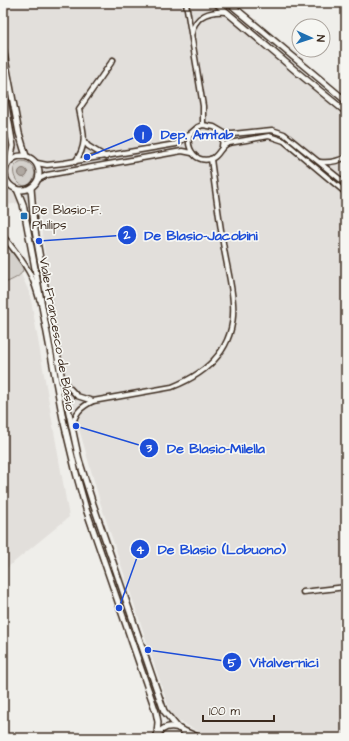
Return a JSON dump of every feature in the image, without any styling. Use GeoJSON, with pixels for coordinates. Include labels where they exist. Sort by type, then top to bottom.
{"type":"FeatureCollection","features":[{"type":"Feature","properties":{"kind":"street"},"geometry":{"type":"LineString","coordinates":[[186,3],[203,106],[203,125]]}},
{"type":"Feature","properties":{"kind":"street"},"geometry":{"type":"LineString","coordinates":[[216,3],[346,112]]}},
{"type":"Feature","properties":{"kind":"street"},"geometry":{"type":"LineString","coordinates":[[229,3],[346,100]]}},
{"type":"Feature","properties":{"kind":"street"},"geometry":{"type":"LineString","coordinates":[[192,37],[193,27],[203,16],[209,13],[227,12]]}},
{"type":"Feature","properties":{"kind":"street"},"geometry":{"type":"LineString","coordinates":[[3,48],[19,133],[26,156]]}},
{"type":"Feature","properties":{"kind":"street"},"geometry":{"type":"LineString","coordinates":[[74,162],[80,155],[84,141],[79,109],[113,60]]}},
{"type":"Feature","properties":{"kind":"street"},"geometry":{"type":"LineString","coordinates":[[3,89],[13,146],[10,160],[5,169],[6,179],[8,184],[17,189],[22,190],[31,188],[39,179],[46,175],[182,151],[192,153],[201,159],[211,159],[219,153],[225,144],[269,136],[284,141],[346,193]]}},
{"type":"Feature","properties":{"kind":"street"},"geometry":{"type":"LineString","coordinates":[[10,160],[15,157],[26,156],[30,157],[37,163],[47,165],[106,157],[176,144],[193,130],[203,125],[214,127],[226,134],[264,130],[284,134],[346,184]]}},
{"type":"Feature","properties":{"kind":"street"},"geometry":{"type":"LineString","coordinates":[[218,130],[222,139],[222,148]]}},
{"type":"Feature","properties":{"kind":"street"},"geometry":{"type":"LineString","coordinates":[[190,134],[188,144],[192,153]]}},
{"type":"Feature","properties":{"kind":"street"},"geometry":{"type":"LineString","coordinates":[[84,141],[88,146],[106,157]]}},
{"type":"Feature","properties":{"kind":"street"},"geometry":{"type":"LineString","coordinates":[[320,162],[329,163],[346,157]]}},
{"type":"Feature","properties":{"kind":"street"},"geometry":{"type":"LineString","coordinates":[[73,433],[75,417],[77,412],[83,406],[93,401],[172,387],[182,383],[204,371],[219,356],[224,348],[232,328],[233,303],[211,159]]}},
{"type":"Feature","properties":{"kind":"street"},"geometry":{"type":"LineString","coordinates":[[37,163],[40,173],[39,179]]}},
{"type":"Feature","properties":{"kind":"street","name":"Viale Francesco de Blasio"},"geometry":{"type":"LineString","coordinates":[[31,188],[34,224],[62,380],[73,433],[91,498],[164,711],[178,728],[183,731]]}},
{"type":"Feature","properties":{"kind":"street","name":"Viale Francesco de Blasio"},"geometry":{"type":"LineString","coordinates":[[17,189],[23,204],[63,419],[76,473],[86,509],[156,712],[156,736]]}},
{"type":"Feature","properties":{"kind":"street"},"geometry":{"type":"LineString","coordinates":[[3,236],[17,254],[32,279],[44,317]]}},
{"type":"Feature","properties":{"kind":"street"},"geometry":{"type":"LineString","coordinates":[[62,380],[76,396],[93,401]]}},
{"type":"Feature","properties":{"kind":"street"},"geometry":{"type":"LineString","coordinates":[[304,592],[346,587]]}},
{"type":"Feature","properties":{"kind":"street"},"geometry":{"type":"LineString","coordinates":[[156,736],[167,727],[178,728]]}},
{"type":"Feature","properties":{"kind":"street"},"geometry":{"type":"LineString","coordinates":[[183,731],[188,738]]}},
{"type":"Feature","properties":{"kind":"street"},"geometry":{"type":"LineString","coordinates":[[183,731],[200,738]]}},
{"type":"Feature","properties":{"kind":"shaded area"},"geometry":{"type":"Polygon","coordinates":[[[3,3],[209,3],[221,11],[331,103],[346,118],[346,738],[210,738],[172,717],[101,505],[62,370],[37,199],[3,206],[3,3]]]}},
{"type":"Feature","properties":{"kind":"shaded area"},"geometry":{"type":"Polygon","coordinates":[[[22,161],[31,165],[35,174],[31,182],[26,186],[17,181],[14,176],[16,165],[22,161]]]}},
{"type":"Feature","properties":{"kind":"shaded area"},"geometry":{"type":"Polygon","coordinates":[[[21,169],[25,169],[27,173],[25,177],[21,177],[19,175],[19,171],[21,169]]]}},
{"type":"Feature","properties":{"kind":"shaded area"},"geometry":{"type":"Polygon","coordinates":[[[3,241],[23,266],[23,269],[20,275],[3,284],[3,241]]]}},
{"type":"Feature","properties":{"kind":"shaded area"},"geometry":{"type":"Polygon","coordinates":[[[21,274],[30,294],[69,517],[3,571],[3,284],[21,274]]]}},
{"type":"Feature","properties":{"kind":"place","name":"Dep. Amtab"},"geometry":{"type":"Point","coordinates":[87,157]}},
{"type":"Feature","properties":{"kind":"place","name":"De Blasio-F. Philips"},"geometry":{"type":"Point","coordinates":[24,216]}},
{"type":"Feature","properties":{"kind":"place","name":"De Blasio-Jacobini"},"geometry":{"type":"Point","coordinates":[39,241]}},
{"type":"Feature","properties":{"kind":"place","name":"De Blasio-Milella"},"geometry":{"type":"Point","coordinates":[76,426]}},
{"type":"Feature","properties":{"kind":"place","name":"De Blasio (Lobuono)"},"geometry":{"type":"Point","coordinates":[119,608]}},
{"type":"Feature","properties":{"kind":"place","name":"Vitalvernici"},"geometry":{"type":"Point","coordinates":[148,650]}}]}
